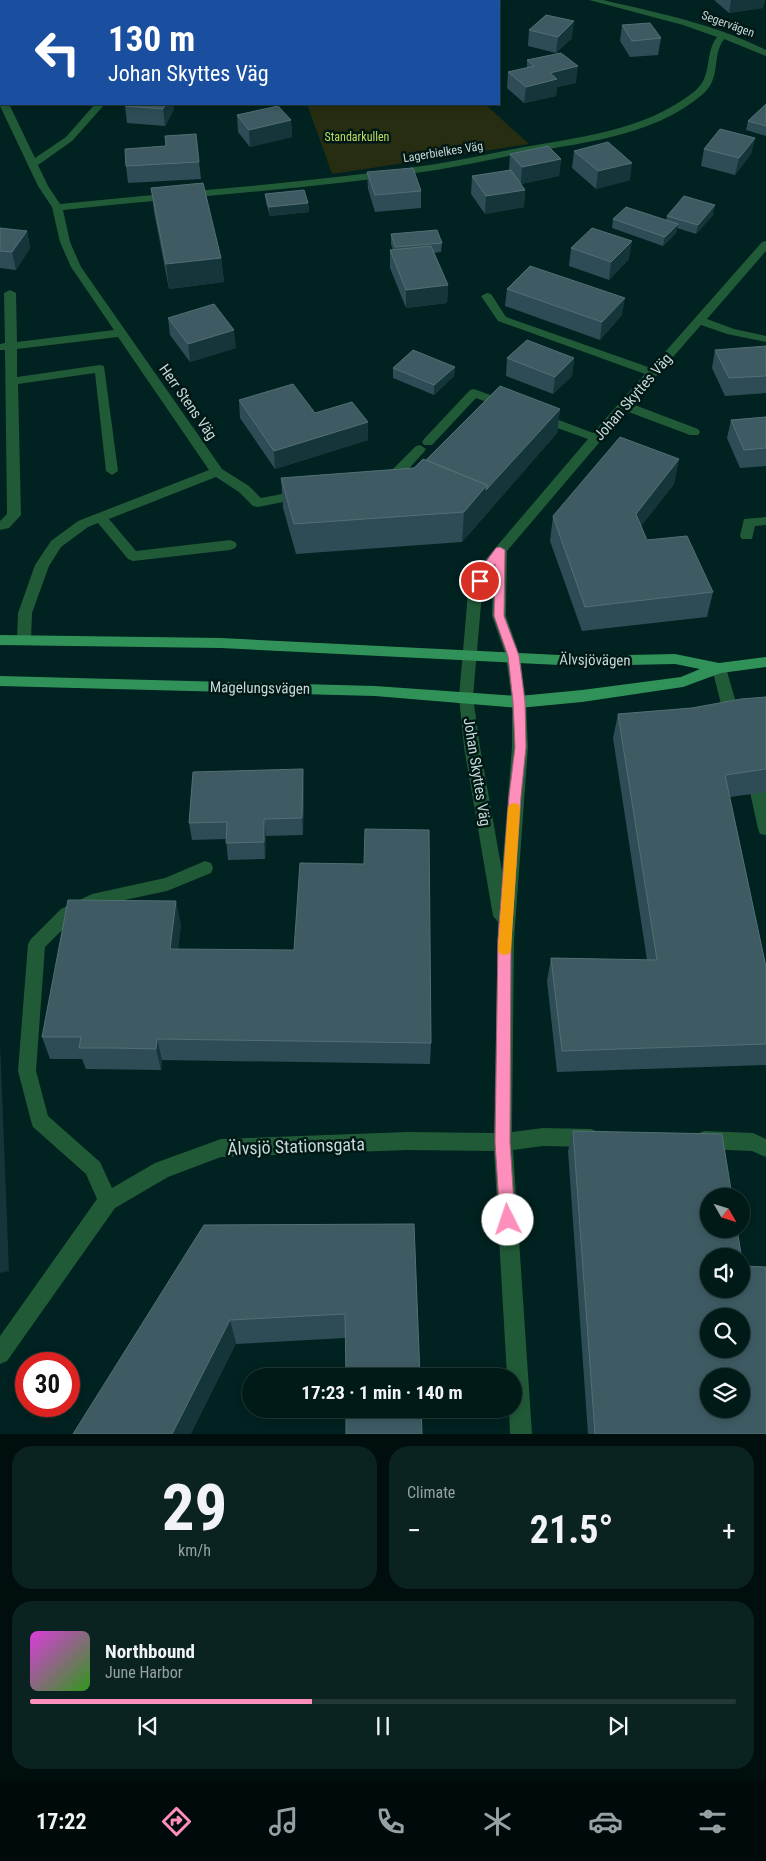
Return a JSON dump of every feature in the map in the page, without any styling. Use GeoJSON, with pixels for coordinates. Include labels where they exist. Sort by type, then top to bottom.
{"type":"FeatureCollection","features":[{"type":"Feature","properties":{"kind":"main road"},"geometry":{"type":"LineString","coordinates":[[0,640],[221,643],[470,656]]}},
{"type":"Feature","properties":{"kind":"main road","name":"Älvsjövägen"},"geometry":{"type":"LineString","coordinates":[[470,656],[513,656],[580,661],[675,660],[719,668]]}},
{"type":"Feature","properties":{"kind":"main road","name":"Älvsjövägen"},"geometry":{"type":"LineString","coordinates":[[519,702],[582,696],[683,682],[719,668],[766,662]]}},
{"type":"Feature","properties":{"kind":"main road","name":"Magelungsvägen"},"geometry":{"type":"LineString","coordinates":[[0,681],[375,691],[519,702]]}},
{"type":"Feature","properties":{"kind":"street","name":"Segervägen"},"geometry":{"type":"LineString","coordinates":[[593,0],[686,22],[750,45],[766,53]]}},
{"type":"Feature","properties":{"kind":"street","name":"Lagerbielkes Väg"},"geometry":{"type":"LineString","coordinates":[[58,206],[427,168],[592,138],[652,119],[699,92],[710,81],[714,68],[712,52],[716,42],[722,36]]}},
{"type":"Feature","properties":{"kind":"street","name":"Herr Stens Väg"},"geometry":{"type":"LineString","coordinates":[[5,105],[34,163],[43,186],[58,206],[66,242],[76,267],[217,472]]}},
{"type":"Feature","properties":{"kind":"street"},"geometry":{"type":"LineString","coordinates":[[34,163],[69,139],[99,105]]}},
{"type":"Feature","properties":{"kind":"street","name":"Johan Skyttes Väg"},"geometry":{"type":"LineString","coordinates":[[505,940],[472,747],[466,698],[476,593],[485,569],[596,438],[766,244]]}},
{"type":"Feature","properties":{"kind":"street"},"geometry":{"type":"LineString","coordinates":[[0,526],[4,525],[14,515],[11,381],[5,346],[10,293]]}},
{"type":"Feature","properties":{"kind":"street"},"geometry":{"type":"LineString","coordinates":[[487,296],[502,319],[654,372]]}},
{"type":"Feature","properties":{"kind":"street"},"geometry":{"type":"LineString","coordinates":[[700,320],[731,332],[766,339]]}},
{"type":"Feature","properties":{"kind":"street"},"geometry":{"type":"LineString","coordinates":[[5,346],[120,333]]}},
{"type":"Feature","properties":{"kind":"street"},"geometry":{"type":"LineString","coordinates":[[11,381],[100,369],[112,471]]}},
{"type":"Feature","properties":{"kind":"street"},"geometry":{"type":"LineString","coordinates":[[373,481],[392,477],[474,393],[596,438]]}},
{"type":"Feature","properties":{"kind":"street"},"geometry":{"type":"LineString","coordinates":[[625,406],[694,432]]}},
{"type":"Feature","properties":{"kind":"street"},"geometry":{"type":"LineString","coordinates":[[24,640],[25,613],[42,565],[56,544],[83,524],[217,472],[244,489],[258,503],[316,492]]}},
{"type":"Feature","properties":{"kind":"street"},"geometry":{"type":"LineString","coordinates":[[101,518],[133,556],[230,546]]}},
{"type":"Feature","properties":{"kind":"street"},"geometry":{"type":"LineString","coordinates":[[747,536],[749,522],[766,522]]}},
{"type":"Feature","properties":{"kind":"street","name":"Johan Skyttes Väg"},"geometry":{"type":"LineString","coordinates":[[500,550],[499,616],[513,656],[519,702],[520,747],[505,940],[502,1142],[522,1434]]}},
{"type":"Feature","properties":{"kind":"street"},"geometry":{"type":"LineString","coordinates":[[719,668],[734,724]]}},
{"type":"Feature","properties":{"kind":"street"},"geometry":{"type":"LineString","coordinates":[[758,792],[766,829]]}},
{"type":"Feature","properties":{"kind":"street"},"geometry":{"type":"LineString","coordinates":[[108,1202],[93,1168],[40,1122],[27,1070],[37,944],[67,914],[98,899],[167,884],[205,868]]}},
{"type":"Feature","properties":{"kind":"street","name":"Älvsjö Stationsgata"},"geometry":{"type":"LineString","coordinates":[[0,1354],[108,1202],[162,1170],[221,1148],[407,1141],[502,1142],[543,1137],[610,1138]]}},
{"type":"Feature","properties":{"kind":"street"},"geometry":{"type":"LineString","coordinates":[[686,1140],[754,1142],[766,1148]]}},
{"type":"Feature","properties":{"kind":"green space","name":"Standarkullen"},"geometry":{"type":"Polygon","coordinates":[[[307,105],[486,105],[529,144],[332,174],[307,105]]]}},
{"type":"Feature","properties":{"kind":"building"},"geometry":{"type":"Polygon","coordinates":[[[546,15],[574,21],[558,37],[529,30],[546,15]]]}},
{"type":"Feature","properties":{"kind":"building"},"geometry":{"type":"Polygon","coordinates":[[[650,23],[661,38],[632,41],[622,25],[650,23]]]}},
{"type":"Feature","properties":{"kind":"building"},"geometry":{"type":"Polygon","coordinates":[[[561,53],[578,66],[550,73],[557,79],[526,87],[508,72],[534,66],[527,60],[561,53]]]}},
{"type":"Feature","properties":{"kind":"building"},"geometry":{"type":"Polygon","coordinates":[[[766,104],[766,126],[748,121],[766,104]]]}},
{"type":"Feature","properties":{"kind":"building"},"geometry":{"type":"Polygon","coordinates":[[[126,105],[165,105],[163,109],[126,105]]]}},
{"type":"Feature","properties":{"kind":"building"},"geometry":{"type":"Polygon","coordinates":[[[278,106],[291,120],[249,130],[237,115],[278,106]]]}},
{"type":"Feature","properties":{"kind":"building"},"geometry":{"type":"Polygon","coordinates":[[[720,129],[755,138],[739,158],[704,149],[720,129]]]}},
{"type":"Feature","properties":{"kind":"building"},"geometry":{"type":"Polygon","coordinates":[[[196,134],[199,162],[126,166],[125,149],[166,146],[165,136],[196,134]]]}},
{"type":"Feature","properties":{"kind":"building"},"geometry":{"type":"Polygon","coordinates":[[[608,142],[632,163],[598,171],[574,151],[608,142]]]}},
{"type":"Feature","properties":{"kind":"building"},"geometry":{"type":"Polygon","coordinates":[[[548,146],[561,159],[522,167],[510,154],[548,146]]]}},
{"type":"Feature","properties":{"kind":"building"},"geometry":{"type":"Polygon","coordinates":[[[413,168],[421,191],[375,195],[367,172],[413,168]]]}},
{"type":"Feature","properties":{"kind":"building"},"geometry":{"type":"Polygon","coordinates":[[[511,170],[525,190],[486,196],[472,176],[511,170]]]}},
{"type":"Feature","properties":{"kind":"building"},"geometry":{"type":"Polygon","coordinates":[[[203,183],[221,258],[166,264],[151,188],[203,183]]]}},
{"type":"Feature","properties":{"kind":"building"},"geometry":{"type":"Polygon","coordinates":[[[304,190],[308,203],[269,207],[265,194],[304,190]]]}},
{"type":"Feature","properties":{"kind":"building"},"geometry":{"type":"Polygon","coordinates":[[[684,196],[715,205],[698,225],[667,216],[684,196]]]}},
{"type":"Feature","properties":{"kind":"building"},"geometry":{"type":"Polygon","coordinates":[[[626,207],[678,224],[665,237],[613,219],[626,207]]]}},
{"type":"Feature","properties":{"kind":"building"},"geometry":{"type":"Polygon","coordinates":[[[0,228],[27,231],[12,252],[0,251],[0,228]]]}},
{"type":"Feature","properties":{"kind":"building"},"geometry":{"type":"Polygon","coordinates":[[[592,228],[632,241],[611,262],[571,248],[592,228]]]}},
{"type":"Feature","properties":{"kind":"building"},"geometry":{"type":"Polygon","coordinates":[[[437,230],[442,243],[395,247],[391,234],[437,230]]]}},
{"type":"Feature","properties":{"kind":"building"},"geometry":{"type":"Polygon","coordinates":[[[431,246],[448,285],[406,290],[390,250],[431,246]]]}},
{"type":"Feature","properties":{"kind":"building"},"geometry":{"type":"Polygon","coordinates":[[[530,266],[625,298],[602,322],[507,289],[530,266]]]}},
{"type":"Feature","properties":{"kind":"building"},"geometry":{"type":"Polygon","coordinates":[[[214,304],[234,330],[188,344],[168,318],[214,304]]]}},
{"type":"Feature","properties":{"kind":"building"},"geometry":{"type":"Polygon","coordinates":[[[527,340],[574,358],[555,377],[507,358],[527,340]]]}},
{"type":"Feature","properties":{"kind":"building"},"geometry":{"type":"Polygon","coordinates":[[[766,346],[766,376],[729,378],[715,350],[766,346]]]}},
{"type":"Feature","properties":{"kind":"building"},"geometry":{"type":"Polygon","coordinates":[[[413,350],[455,367],[434,385],[393,368],[413,350]]]}},
{"type":"Feature","properties":{"kind":"building"},"geometry":{"type":"Polygon","coordinates":[[[293,384],[315,413],[352,402],[368,422],[274,451],[239,400],[293,384]]]}},
{"type":"Feature","properties":{"kind":"building"},"geometry":{"type":"Polygon","coordinates":[[[500,386],[560,409],[486,490],[487,485],[426,460],[500,386]]]}},
{"type":"Feature","properties":{"kind":"building"},"geometry":{"type":"Polygon","coordinates":[[[766,417],[766,448],[744,450],[731,420],[766,417]]]}},
{"type":"Feature","properties":{"kind":"building"},"geometry":{"type":"Polygon","coordinates":[[[620,437],[679,459],[636,514],[647,540],[687,536],[713,592],[585,607],[553,516],[620,437]]]}},
{"type":"Feature","properties":{"kind":"building"},"geometry":{"type":"Polygon","coordinates":[[[423,459],[487,485],[464,512],[294,524],[281,478],[414,468],[423,459]]]}},
{"type":"Feature","properties":{"kind":"building"},"geometry":{"type":"Polygon","coordinates":[[[766,697],[766,769],[725,775],[766,967],[766,1044],[562,1051],[551,958],[657,960],[618,714],[692,708],[741,699],[766,697]]]}},
{"type":"Feature","properties":{"kind":"building"},"geometry":{"type":"Polygon","coordinates":[[[303,769],[302,818],[264,819],[264,842],[226,843],[227,822],[189,823],[193,772],[303,769]]]}},
{"type":"Feature","properties":{"kind":"building"},"geometry":{"type":"Polygon","coordinates":[[[365,829],[429,830],[431,1043],[157,1039],[156,1049],[79,1048],[81,1037],[42,1037],[68,900],[176,901],[170,949],[294,950],[300,863],[364,864],[365,829]]]}},
{"type":"Feature","properties":{"kind":"building"},"geometry":{"type":"Polygon","coordinates":[[[573,1131],[722,1134],[731,1188],[700,1188],[700,1238],[738,1238],[740,1248],[700,1248],[700,1298],[750,1298],[750,1266],[766,1267],[766,1434],[595,1434],[573,1131]]]}},
{"type":"Feature","properties":{"kind":"building"},"geometry":{"type":"Polygon","coordinates":[[[414,1224],[420,1368],[346,1368],[345,1314],[230,1320],[172,1434],[73,1434],[204,1225],[414,1224]]]}},
{"type":"Feature","properties":{"kind":"building"},"geometry":{"type":"Polygon","coordinates":[[[346,1418],[421,1418],[422,1434],[346,1434],[346,1418]]]}},
{"type":"Feature","properties":{"kind":"slow traffic"},"geometry":{"type":"LineString","coordinates":[[505,950],[514,808]]}},
{"type":"Feature","properties":{"kind":"route"},"geometry":{"type":"LineString","coordinates":[[480,581],[485,569],[500,550],[499,616],[513,656],[519,702],[520,747],[505,940],[502,1142],[508,1220]]}}]}
